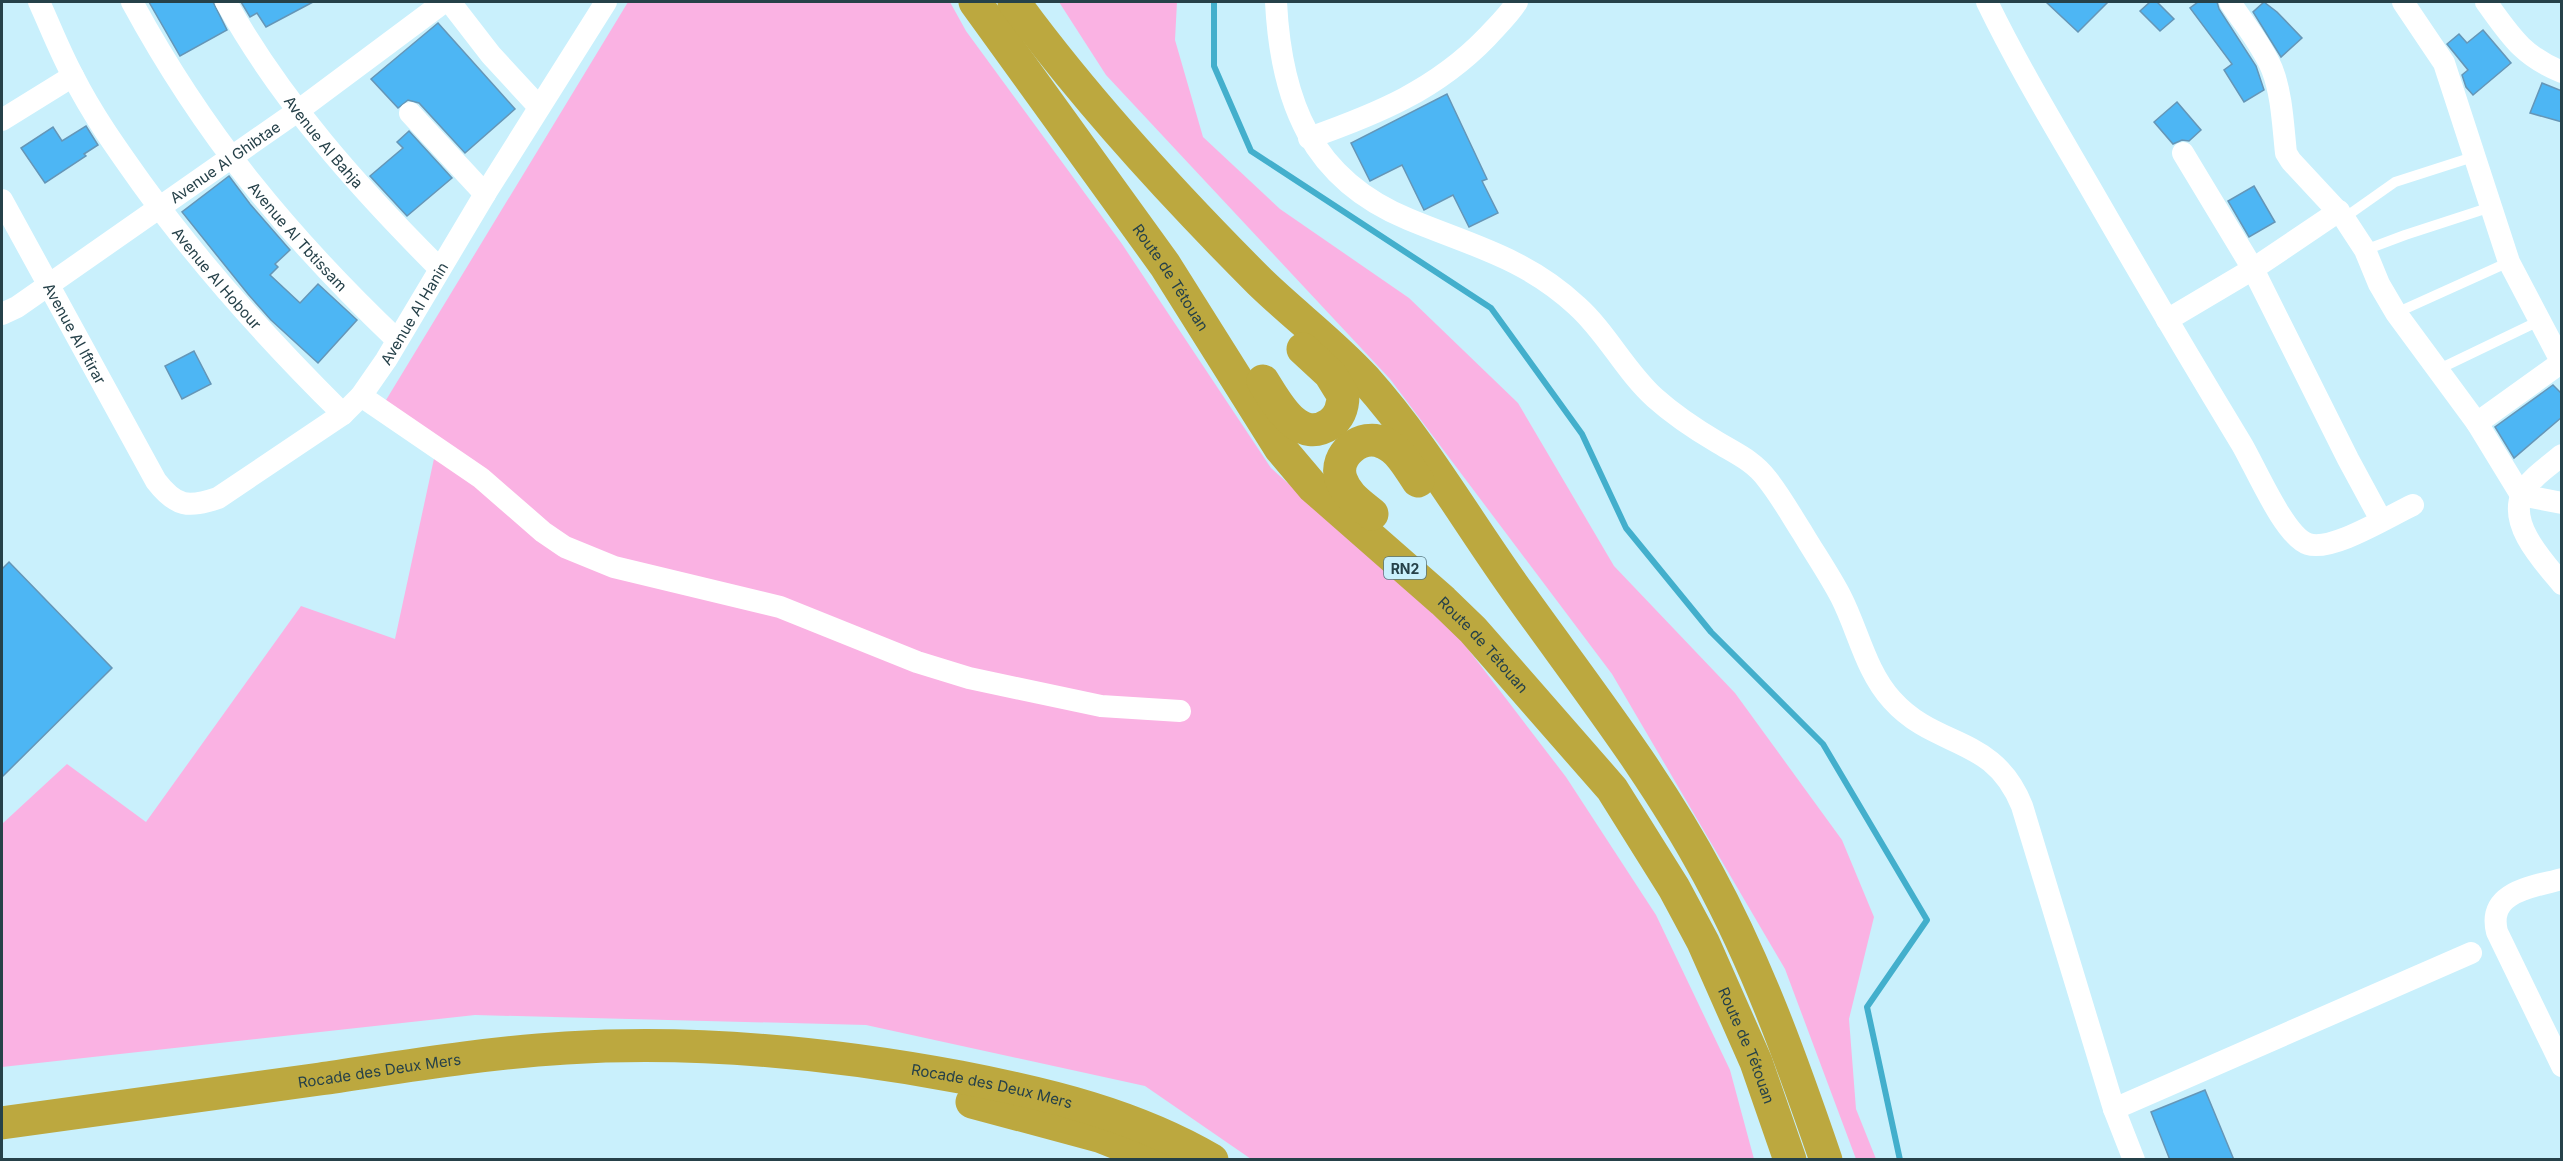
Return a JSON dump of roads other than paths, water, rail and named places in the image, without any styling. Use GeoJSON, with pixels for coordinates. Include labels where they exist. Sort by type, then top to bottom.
{"type":"FeatureCollection","features":[{"type":"Feature","properties":{"kind":"highway","name":"Route de Tétouan"},"geometry":{"type":"LineString","coordinates":[[975,2],[1165,265],[1295,468],[1473,630],[1612,789],[1674,888],[1702,942],[1756,1062],[1790,1160]]}},
{"type":"Feature","properties":{"kind":"highway"},"geometry":{"type":"LineString","coordinates":[[1014,2],[1042,40],[1117,131],[1200,223],[1278,299],[1347,359],[1382,399],[1416,443],[1519,593],[1644,768],[1696,854],[1739,934],[1788,1048],[1826,1160]]}},
{"type":"Feature","properties":{"kind":"highway"},"geometry":{"type":"LineString","coordinates":[[1001,40],[1100,155],[1139,206],[1217,313],[1291,422],[1306,429],[1330,424],[1341,411],[1343,403],[1343,395],[1338,385],[1205,254],[1156,200],[1104,134],[1068,83],[1042,40]]}},
{"type":"Feature","properties":{"kind":"highway"},"geometry":{"type":"LineString","coordinates":[[1612,789],[1542,688],[1503,642],[1448,584],[1350,495],[1339,471],[1341,462],[1351,448],[1359,443],[1376,440],[1385,443],[1403,458],[1438,512],[1530,633],[1644,768]]}},
{"type":"Feature","properties":{"kind":"highway","name":"Rocade des Deux Mers"},"geometry":{"type":"LineString","coordinates":[[2,1122],[493,1054],[568,1048],[621,1047],[760,1050],[907,1067],[1049,1097],[1110,1114],[1151,1129],[1212,1160]]}},
{"type":"Feature","properties":{"kind":"highway","name":"Rocade des Deux Mers"},"geometry":{"type":"LineString","coordinates":[[760,1050],[894,1085],[994,1107],[1099,1136],[1160,1160]]}},
{"type":"Feature","properties":{"kind":"street","name":"Avenue Al Hobour"},"geometry":{"type":"LineString","coordinates":[[39,2],[73,76],[114,145],[160,208],[216,281],[278,349],[343,414]]}},
{"type":"Feature","properties":{"kind":"street","name":"Avenue Al Tbtissam"},"geometry":{"type":"LineString","coordinates":[[132,2],[166,63],[231,158],[310,253],[397,340]]}},
{"type":"Feature","properties":{"kind":"street","name":"Avenue Al Bahja"},"geometry":{"type":"LineString","coordinates":[[226,2],[264,62],[342,165],[440,268]]}},
{"type":"Feature","properties":{"kind":"street","name":"Avenue Al Ghibtae"},"geometry":{"type":"LineString","coordinates":[[2,314],[17,307],[299,110],[444,2]]}},
{"type":"Feature","properties":{"kind":"street"},"geometry":{"type":"LineString","coordinates":[[450,2],[491,55],[539,107]]}},
{"type":"Feature","properties":{"kind":"street"},"geometry":{"type":"LineString","coordinates":[[1276,2],[1281,55],[1288,85],[1309,138],[1324,159],[1350,184],[1376,202],[1407,218],[1497,253],[1546,280],[1578,306],[1606,337],[1630,372],[1654,397],[1677,416],[1740,454],[1767,478],[1842,598],[1874,672],[1889,697],[1904,713],[1928,729],[1985,756],[2008,778],[2017,792],[2114,1109],[2134,1160]]}},
{"type":"Feature","properties":{"kind":"street"},"geometry":{"type":"LineString","coordinates":[[1309,138],[1371,116],[1430,85],[1479,45],[1517,2]]}},
{"type":"Feature","properties":{"kind":"street"},"geometry":{"type":"LineString","coordinates":[[1987,2],[2022,71],[2295,536],[2307,544],[2320,546],[2344,538],[2413,505]]}},
{"type":"Feature","properties":{"kind":"street"},"geometry":{"type":"LineString","coordinates":[[2230,2],[2272,69],[2276,81],[2286,153],[2342,215],[2365,250],[2379,284],[2396,313],[2477,423],[2521,495],[2562,504]]}},
{"type":"Feature","properties":{"kind":"street"},"geometry":{"type":"LineString","coordinates":[[2403,2],[2444,63],[2509,262],[2561,362],[2477,423]]}},
{"type":"Feature","properties":{"kind":"street"},"geometry":{"type":"LineString","coordinates":[[2486,2],[2522,49],[2536,60],[2562,72]]}},
{"type":"Feature","properties":{"kind":"street","name":"Avenue Al Hanin"},"geometry":{"type":"LineString","coordinates":[[147,465],[164,492],[176,501],[190,506],[204,503],[218,498],[343,414],[362,396],[539,107],[598,6]]}},
{"type":"Feature","properties":{"kind":"street"},"geometry":{"type":"LineString","coordinates":[[2,120],[73,76]]}},
{"type":"Feature","properties":{"kind":"street"},"geometry":{"type":"LineString","coordinates":[[410,113],[484,194]]}},
{"type":"Feature","properties":{"kind":"street"},"geometry":{"type":"LineString","coordinates":[[2183,153],[2253,269],[2381,520]]}},
{"type":"Feature","properties":{"kind":"street","name":"Avenue Al Iftirar"},"geometry":{"type":"LineString","coordinates":[[2,200],[147,465]]}},
{"type":"Feature","properties":{"kind":"street"},"geometry":{"type":"LineString","coordinates":[[2167,320],[2342,215]]}},
{"type":"Feature","properties":{"kind":"street"},"geometry":{"type":"LineString","coordinates":[[362,396],[481,478],[543,532],[587,558],[614,567],[780,607],[917,662],[969,678],[1101,706],[1179,711]]}},
{"type":"Feature","properties":{"kind":"street"},"geometry":{"type":"LineString","coordinates":[[2562,454],[2526,488],[2521,495],[2518,508],[2525,533],[2562,584]]}},
{"type":"Feature","properties":{"kind":"street"},"geometry":{"type":"LineString","coordinates":[[2562,879],[2514,893],[2500,905],[2495,922],[2497,932],[2562,1066]]}},
{"type":"Feature","properties":{"kind":"street"},"geometry":{"type":"LineString","coordinates":[[2114,1109],[2471,953]]}},
{"type":"Feature","properties":{"kind":"lane"},"geometry":{"type":"LineString","coordinates":[[2342,215],[2395,182],[2476,156]]}},
{"type":"Feature","properties":{"kind":"lane"},"geometry":{"type":"LineString","coordinates":[[2365,250],[2491,207]]}},
{"type":"Feature","properties":{"kind":"lane"},"geometry":{"type":"LineString","coordinates":[[2396,313],[2509,262]]}},
{"type":"Feature","properties":{"kind":"lane"},"geometry":{"type":"LineString","coordinates":[[2437,370],[2538,321]]}},
{"type":"Feature","properties":{"kind":"waterway"},"geometry":{"type":"LineString","coordinates":[[1214,2],[1214,66],[1251,151],[1491,308],[1582,434],[1626,528],[1711,632],[1823,744],[1927,920],[1867,1007],[1900,1160]]}}]}
